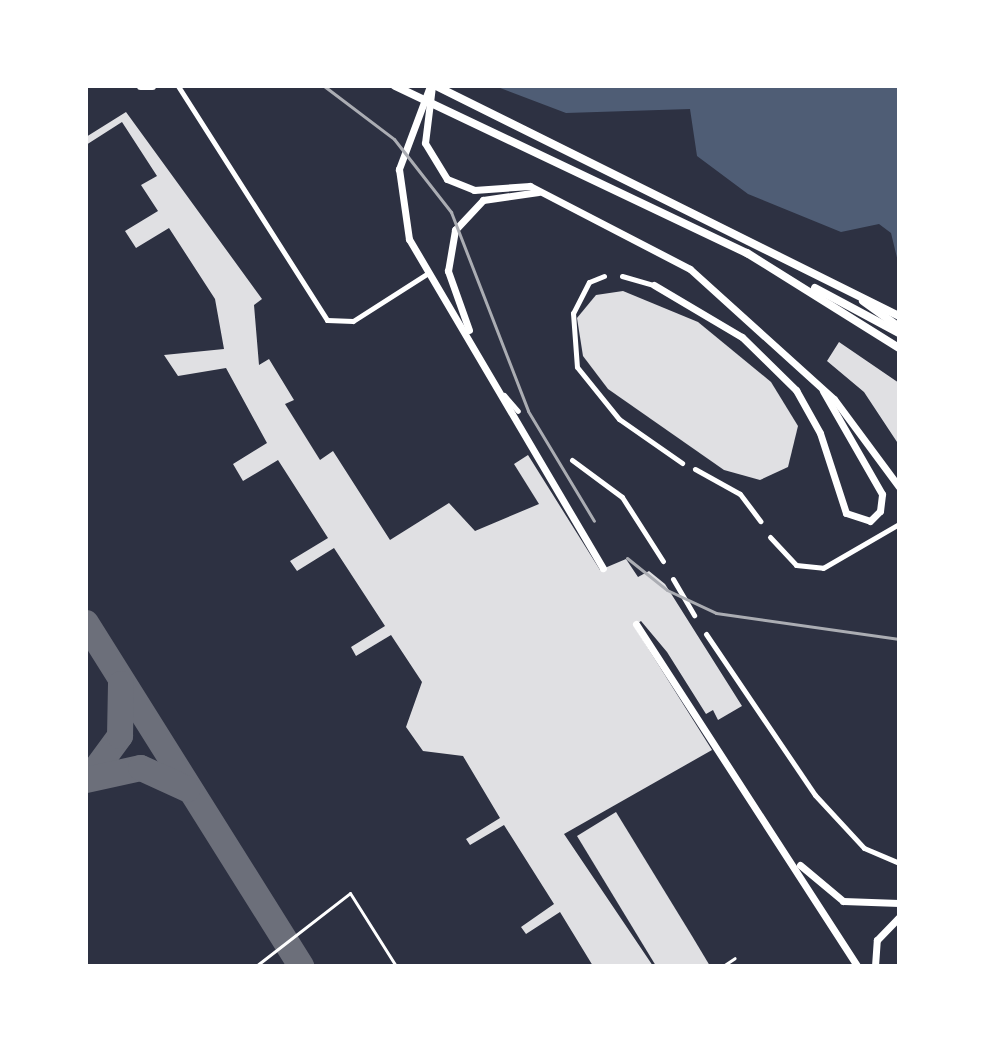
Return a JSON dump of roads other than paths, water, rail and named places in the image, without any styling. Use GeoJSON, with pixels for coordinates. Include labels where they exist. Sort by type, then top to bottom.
{"type":"FeatureCollection","features":[{"type":"Feature","properties":{"kind":"main road"},"geometry":{"type":"LineString","coordinates":[[395,86],[781,272],[899,333]]}},
{"type":"Feature","properties":{"kind":"main road"},"geometry":{"type":"LineString","coordinates":[[432,86],[829,278],[899,316]]}},
{"type":"Feature","properties":{"kind":"main road"},"geometry":{"type":"LineString","coordinates":[[781,272],[899,348]]}},
{"type":"Feature","properties":{"kind":"main road"},"geometry":{"type":"LineString","coordinates":[[829,278],[899,327]]}},
{"type":"Feature","properties":{"kind":"street"},"geometry":{"type":"LineString","coordinates":[[140,86],[152,86]]}},
{"type":"Feature","properties":{"kind":"street"},"geometry":{"type":"LineString","coordinates":[[178,86],[327,320],[353,321],[428,273]]}},
{"type":"Feature","properties":{"kind":"street"},"geometry":{"type":"LineString","coordinates":[[432,86],[421,96],[399,169],[399,195],[409,239],[476,347],[603,568]]}},
{"type":"Feature","properties":{"kind":"street"},"geometry":{"type":"LineString","coordinates":[[432,86],[425,143],[447,179],[474,190],[520,185],[546,193],[690,269],[820,386],[899,487]]}},
{"type":"Feature","properties":{"kind":"street"},"geometry":{"type":"LineString","coordinates":[[476,347],[448,271],[455,230],[493,195],[546,193]]}},
{"type":"Feature","properties":{"kind":"street"},"geometry":{"type":"LineString","coordinates":[[604,276],[589,282],[573,313],[577,367],[619,419],[682,463]]}},
{"type":"Feature","properties":{"kind":"street"},"geometry":{"type":"LineString","coordinates":[[622,276],[654,285],[742,337],[796,390],[820,433],[846,513],[870,521],[880,511],[882,494],[820,386]]}},
{"type":"Feature","properties":{"kind":"street"},"geometry":{"type":"LineString","coordinates":[[504,395],[518,411]]}},
{"type":"Feature","properties":{"kind":"street"},"geometry":{"type":"LineString","coordinates":[[572,460],[622,497],[663,561]]}},
{"type":"Feature","properties":{"kind":"street"},"geometry":{"type":"LineString","coordinates":[[695,469],[740,494],[760,521]]}},
{"type":"Feature","properties":{"kind":"street"},"geometry":{"type":"LineString","coordinates":[[770,537],[796,565],[823,568],[899,524]]}},
{"type":"Feature","properties":{"kind":"street"},"geometry":{"type":"LineString","coordinates":[[673,579],[694,615]]}},
{"type":"Feature","properties":{"kind":"street"},"geometry":{"type":"LineString","coordinates":[[636,624],[785,849],[857,966]]}},
{"type":"Feature","properties":{"kind":"street"},"geometry":{"type":"LineString","coordinates":[[706,634],[815,795],[864,848],[899,863]]}},
{"type":"Feature","properties":{"kind":"street"},"geometry":{"type":"LineString","coordinates":[[785,849],[837,898],[867,907],[899,903]]}},
{"type":"Feature","properties":{"kind":"street"},"geometry":{"type":"LineString","coordinates":[[875,966],[877,940],[899,917]]}},
{"type":"Feature","properties":{"kind":"lane"},"geometry":{"type":"LineString","coordinates":[[256,966],[350,893],[396,966]]}},
{"type":"Feature","properties":{"kind":"lane"},"geometry":{"type":"LineString","coordinates":[[723,966],[735,958]]}},
{"type":"Feature","properties":{"kind":"water"},"geometry":{"type":"Polygon","coordinates":[[[495,86],[899,86],[899,266],[891,233],[879,224],[841,232],[748,194],[697,156],[690,109],[566,113],[495,86]]]}},
{"type":"Feature","properties":{"kind":"railway"},"geometry":{"type":"LineString","coordinates":[[324,86],[394,139],[451,212],[528,411],[594,521]]}},
{"type":"Feature","properties":{"kind":"railway"},"geometry":{"type":"LineString","coordinates":[[627,558],[667,590],[716,613],[899,639]]}}]}
